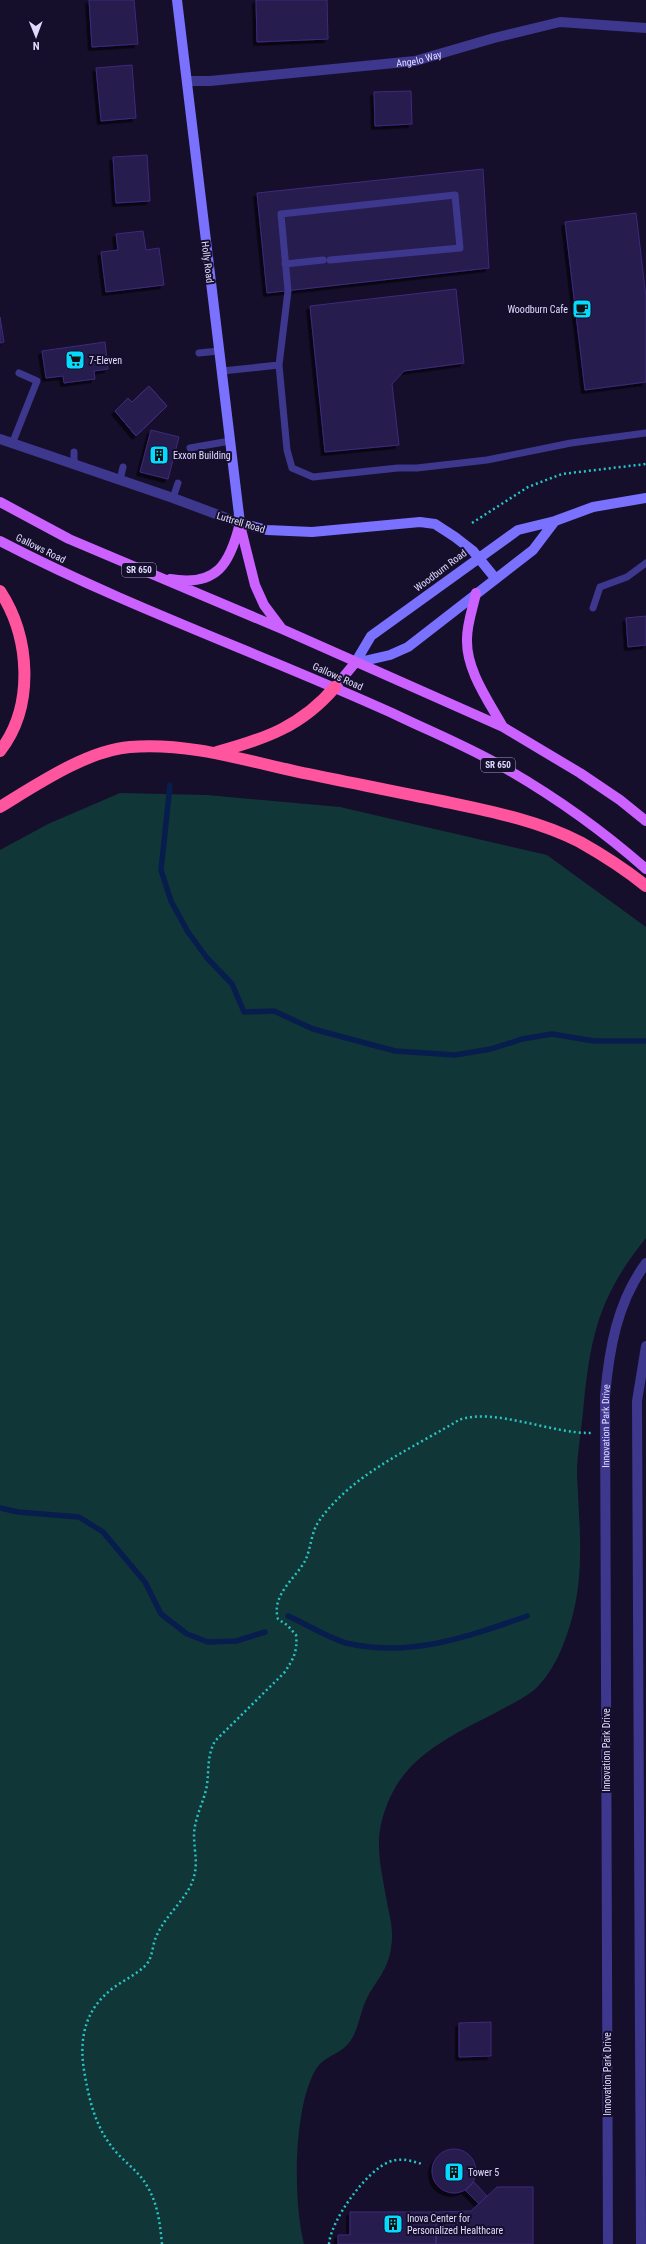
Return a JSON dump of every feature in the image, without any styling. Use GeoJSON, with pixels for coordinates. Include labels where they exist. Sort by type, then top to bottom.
{"type":"FeatureCollection","features":[{"type":"Feature","properties":{"kind":"highway"},"geometry":{"type":"LineString","coordinates":[[0,591],[6,601],[20,634],[25,666],[19,714],[6,743],[0,751]]}},
{"type":"Feature","properties":{"kind":"highway"},"geometry":{"type":"LineString","coordinates":[[216,752],[259,741],[278,733],[300,720],[335,687]]}},
{"type":"Feature","properties":{"kind":"highway"},"geometry":{"type":"LineString","coordinates":[[0,807],[51,776],[106,751],[130,747],[171,748],[216,752],[265,765],[505,815],[579,842],[611,860],[646,886]]}},
{"type":"Feature","properties":{"kind":"main road","name":"Gallows Road"},"geometry":{"type":"LineString","coordinates":[[0,502],[69,540],[282,629],[355,663],[424,690],[503,727],[580,773],[620,800],[646,820]]}},
{"type":"Feature","properties":{"kind":"main road"},"geometry":{"type":"LineString","coordinates":[[154,576],[191,580],[209,577],[220,568],[233,550],[240,523]]}},
{"type":"Feature","properties":{"kind":"main road"},"geometry":{"type":"LineString","coordinates":[[240,523],[255,584],[264,605],[282,629]]}},
{"type":"Feature","properties":{"kind":"main road","name":"Gallows Road"},"geometry":{"type":"LineString","coordinates":[[0,541],[134,603],[335,687],[453,741],[509,770],[566,806],[617,843],[646,869]]}},
{"type":"Feature","properties":{"kind":"main road"},"geometry":{"type":"LineString","coordinates":[[476,593],[468,627],[468,654],[480,685],[503,727]]}},
{"type":"Feature","properties":{"kind":"main road","name":"Woodburn Road"},"geometry":{"type":"LineString","coordinates":[[335,687],[355,663]]}},
{"type":"Feature","properties":{"kind":"street","name":"Holly Road"},"geometry":{"type":"LineString","coordinates":[[177,0],[240,523]]}},
{"type":"Feature","properties":{"kind":"street","name":"Angelo Way"},"geometry":{"type":"LineString","coordinates":[[187,81],[416,61],[494,38],[560,22],[646,28]]}},
{"type":"Feature","properties":{"kind":"street","name":"Luttrell Road"},"geometry":{"type":"LineString","coordinates":[[0,439],[173,498],[240,523],[268,530],[312,532],[420,522],[435,524],[451,534],[478,557],[496,578]]}},
{"type":"Feature","properties":{"kind":"street","name":"Woodburn Road"},"geometry":{"type":"LineString","coordinates":[[355,663],[371,636],[478,557],[518,530],[555,521],[593,507],[646,500]]}},
{"type":"Feature","properties":{"kind":"street"},"geometry":{"type":"LineString","coordinates":[[355,663],[390,655],[408,647],[532,550],[555,521]]}},
{"type":"Feature","properties":{"kind":"street","name":"Innovation Park Drive"},"geometry":{"type":"LineString","coordinates":[[608,2244],[605,1396],[611,1344],[631,1288],[646,1263]]}},
{"type":"Feature","properties":{"kind":"street"},"geometry":{"type":"LineString","coordinates":[[641,2244],[637,1401],[646,1346]]}},
{"type":"Feature","properties":{"kind":"lane"},"geometry":{"type":"LineString","coordinates":[[286,264],[460,248],[455,195],[281,214],[288,290],[279,365],[288,456],[292,468],[313,477],[488,460],[571,443],[646,433]]}},
{"type":"Feature","properties":{"kind":"lane"},"geometry":{"type":"LineString","coordinates":[[199,353],[219,351]]}},
{"type":"Feature","properties":{"kind":"lane"},"geometry":{"type":"LineString","coordinates":[[222,371],[279,365]]}},
{"type":"Feature","properties":{"kind":"lane"},"geometry":{"type":"LineString","coordinates":[[12,444],[37,381],[19,372]]}},
{"type":"Feature","properties":{"kind":"lane"},"geometry":{"type":"LineString","coordinates":[[190,448],[230,442]]}},
{"type":"Feature","properties":{"kind":"lane"},"geometry":{"type":"LineString","coordinates":[[74,452],[74,464]]}},
{"type":"Feature","properties":{"kind":"lane"},"geometry":{"type":"LineString","coordinates":[[120,480],[123,467]]}},
{"type":"Feature","properties":{"kind":"lane"},"geometry":{"type":"LineString","coordinates":[[173,498],[178,482]]}},
{"type":"Feature","properties":{"kind":"lane"},"geometry":{"type":"LineString","coordinates":[[593,608],[600,587],[627,577],[646,563]]}},
{"type":"Feature","properties":{"kind":"path"},"geometry":{"type":"LineString","coordinates":[[472,523],[528,487],[562,474],[646,464]]}},
{"type":"Feature","properties":{"kind":"path"},"geometry":{"type":"LineString","coordinates":[[162,2244],[155,2203],[147,2185],[105,2138],[97,2123],[90,2102],[84,2074],[83,2030],[88,2018],[98,2004],[115,1986],[136,1973],[147,1963],[161,1926],[189,1888],[196,1873],[197,1862],[194,1835],[195,1821],[206,1786],[209,1753],[215,1741],[284,1673],[293,1660],[296,1653],[296,1635],[287,1625],[278,1619],[276,1612],[285,1588],[304,1562],[318,1523],[340,1495],[373,1471],[459,1420],[471,1415],[485,1415],[574,1432],[604,1432]]}},
{"type":"Feature","properties":{"kind":"path"},"geometry":{"type":"LineString","coordinates":[[328,2244],[336,2222],[369,2175],[390,2161],[403,2160],[422,2164]]}},
{"type":"Feature","properties":{"kind":"green space"},"geometry":{"type":"Polygon","coordinates":[[[120,793],[207,795],[340,807],[547,855],[646,927],[646,1238],[630,1259],[607,1299],[593,1340],[589,1362],[578,1459],[577,1475],[580,1564],[579,1582],[572,1618],[567,1635],[556,1661],[546,1677],[536,1688],[520,1700],[459,1732],[422,1756],[398,1783],[385,1809],[380,1828],[379,1853],[391,1925],[392,1936],[390,1956],[382,1974],[367,1998],[351,2040],[347,2045],[319,2065],[308,2086],[299,2130],[297,2155],[298,2204],[300,2226],[304,2244],[0,2244],[0,850],[48,824],[120,793]]]}},
{"type":"Feature","properties":{"kind":"building"},"geometry":{"type":"Polygon","coordinates":[[[89,0],[134,0],[138,44],[92,47],[89,0]]]}},
{"type":"Feature","properties":{"kind":"building"},"geometry":{"type":"Polygon","coordinates":[[[256,0],[327,0],[328,39],[257,42],[256,0]]]}},
{"type":"Feature","properties":{"kind":"building"},"geometry":{"type":"Polygon","coordinates":[[[132,65],[136,118],[101,121],[96,68],[132,65]]]}},
{"type":"Feature","properties":{"kind":"building"},"geometry":{"type":"Polygon","coordinates":[[[411,91],[412,124],[375,126],[374,92],[411,91]]]}},
{"type":"Feature","properties":{"kind":"building"},"geometry":{"type":"Polygon","coordinates":[[[147,155],[150,201],[116,203],[113,157],[147,155]]]}},
{"type":"Feature","properties":{"kind":"building"},"geometry":{"type":"Polygon","coordinates":[[[483,169],[489,268],[267,293],[257,193],[483,169]]]}},
{"type":"Feature","properties":{"kind":"building"},"geometry":{"type":"Polygon","coordinates":[[[636,213],[646,297],[646,382],[585,390],[565,222],[636,213]]]}},
{"type":"Feature","properties":{"kind":"building"},"geometry":{"type":"Polygon","coordinates":[[[143,231],[146,250],[159,248],[164,285],[106,292],[101,252],[118,250],[116,234],[143,231]]]}},
{"type":"Feature","properties":{"kind":"building"},"geometry":{"type":"Polygon","coordinates":[[[456,289],[464,363],[404,371],[392,384],[399,445],[325,452],[310,306],[456,289]]]}},
{"type":"Feature","properties":{"kind":"building"},"geometry":{"type":"Polygon","coordinates":[[[0,317],[4,342],[0,343],[0,317]]]}},
{"type":"Feature","properties":{"kind":"building","name":"7-Eleven"},"geometry":{"type":"Polygon","coordinates":[[[105,342],[108,369],[94,371],[95,379],[64,383],[63,376],[46,378],[42,351],[105,342]]]}},
{"type":"Feature","properties":{"kind":"building"},"geometry":{"type":"Polygon","coordinates":[[[149,386],[167,406],[136,436],[115,411],[128,398],[132,402],[149,386]]]}},
{"type":"Feature","properties":{"kind":"building"},"geometry":{"type":"Polygon","coordinates":[[[149,386],[167,406],[136,436],[115,411],[128,398],[132,402],[149,386]]]}},
{"type":"Feature","properties":{"kind":"building","name":"Exxon Building"},"geometry":{"type":"Polygon","coordinates":[[[151,430],[179,437],[168,479],[140,472],[151,430]]]}},
{"type":"Feature","properties":{"kind":"building"},"geometry":{"type":"Polygon","coordinates":[[[646,616],[646,645],[628,647],[626,618],[646,616]]]}},
{"type":"Feature","properties":{"kind":"building"},"geometry":{"type":"Polygon","coordinates":[[[491,2022],[491,2056],[459,2057],[459,2023],[491,2022]]]}},
{"type":"Feature","properties":{"kind":"building","name":"Tower 5"},"geometry":{"type":"Polygon","coordinates":[[[450,2149],[458,2149],[463,2150],[470,2155],[475,2162],[475,2180],[470,2187],[463,2192],[450,2193],[442,2190],[435,2183],[432,2175],[432,2167],[435,2159],[442,2152],[450,2149]]]}},
{"type":"Feature","properties":{"kind":"building"},"geometry":{"type":"Polygon","coordinates":[[[474,2182],[487,2196],[479,2204],[465,2190],[474,2182]]]}},
{"type":"Feature","properties":{"kind":"building"},"geometry":{"type":"Polygon","coordinates":[[[497,2187],[533,2187],[533,2244],[436,2244],[436,2212],[471,2211],[497,2187]]]}},
{"type":"Feature","properties":{"kind":"building","name":"Inova Center for Personalized Healthcare"},"geometry":{"type":"Polygon","coordinates":[[[350,2212],[436,2212],[436,2244],[338,2244],[338,2235],[350,2235],[350,2212]]]}},
{"type":"Feature","properties":{"kind":"waterway"},"geometry":{"type":"LineString","coordinates":[[170,785],[161,870],[171,901],[188,932],[207,958],[232,984],[244,1012],[274,1011],[313,1029],[395,1051],[455,1055],[491,1049],[522,1039],[552,1034],[594,1041],[646,1041]]}},
{"type":"Feature","properties":{"kind":"waterway"},"geometry":{"type":"LineString","coordinates":[[0,1508],[18,1512],[79,1517],[103,1532],[145,1582],[161,1614],[187,1634],[208,1642],[236,1641],[265,1632]]}},
{"type":"Feature","properties":{"kind":"waterway"},"geometry":{"type":"LineString","coordinates":[[288,1616],[346,1643],[369,1647],[393,1648],[415,1647],[460,1638],[527,1616]]}},
{"type":"Feature","properties":{"kind":"place","name":"Woodburn Cafe"},"geometry":{"type":"Point","coordinates":[582,309]}},
{"type":"Feature","properties":{"kind":"place","name":"7-Eleven"},"geometry":{"type":"Point","coordinates":[75,360]}},
{"type":"Feature","properties":{"kind":"place","name":"Exxon Building"},"geometry":{"type":"Point","coordinates":[159,455]}},
{"type":"Feature","properties":{"kind":"place","name":"Tower 5"},"geometry":{"type":"Point","coordinates":[454,2172]}},
{"type":"Feature","properties":{"kind":"place","name":"Inova Center for Personalized Healthcare"},"geometry":{"type":"Point","coordinates":[393,2224]}}]}
